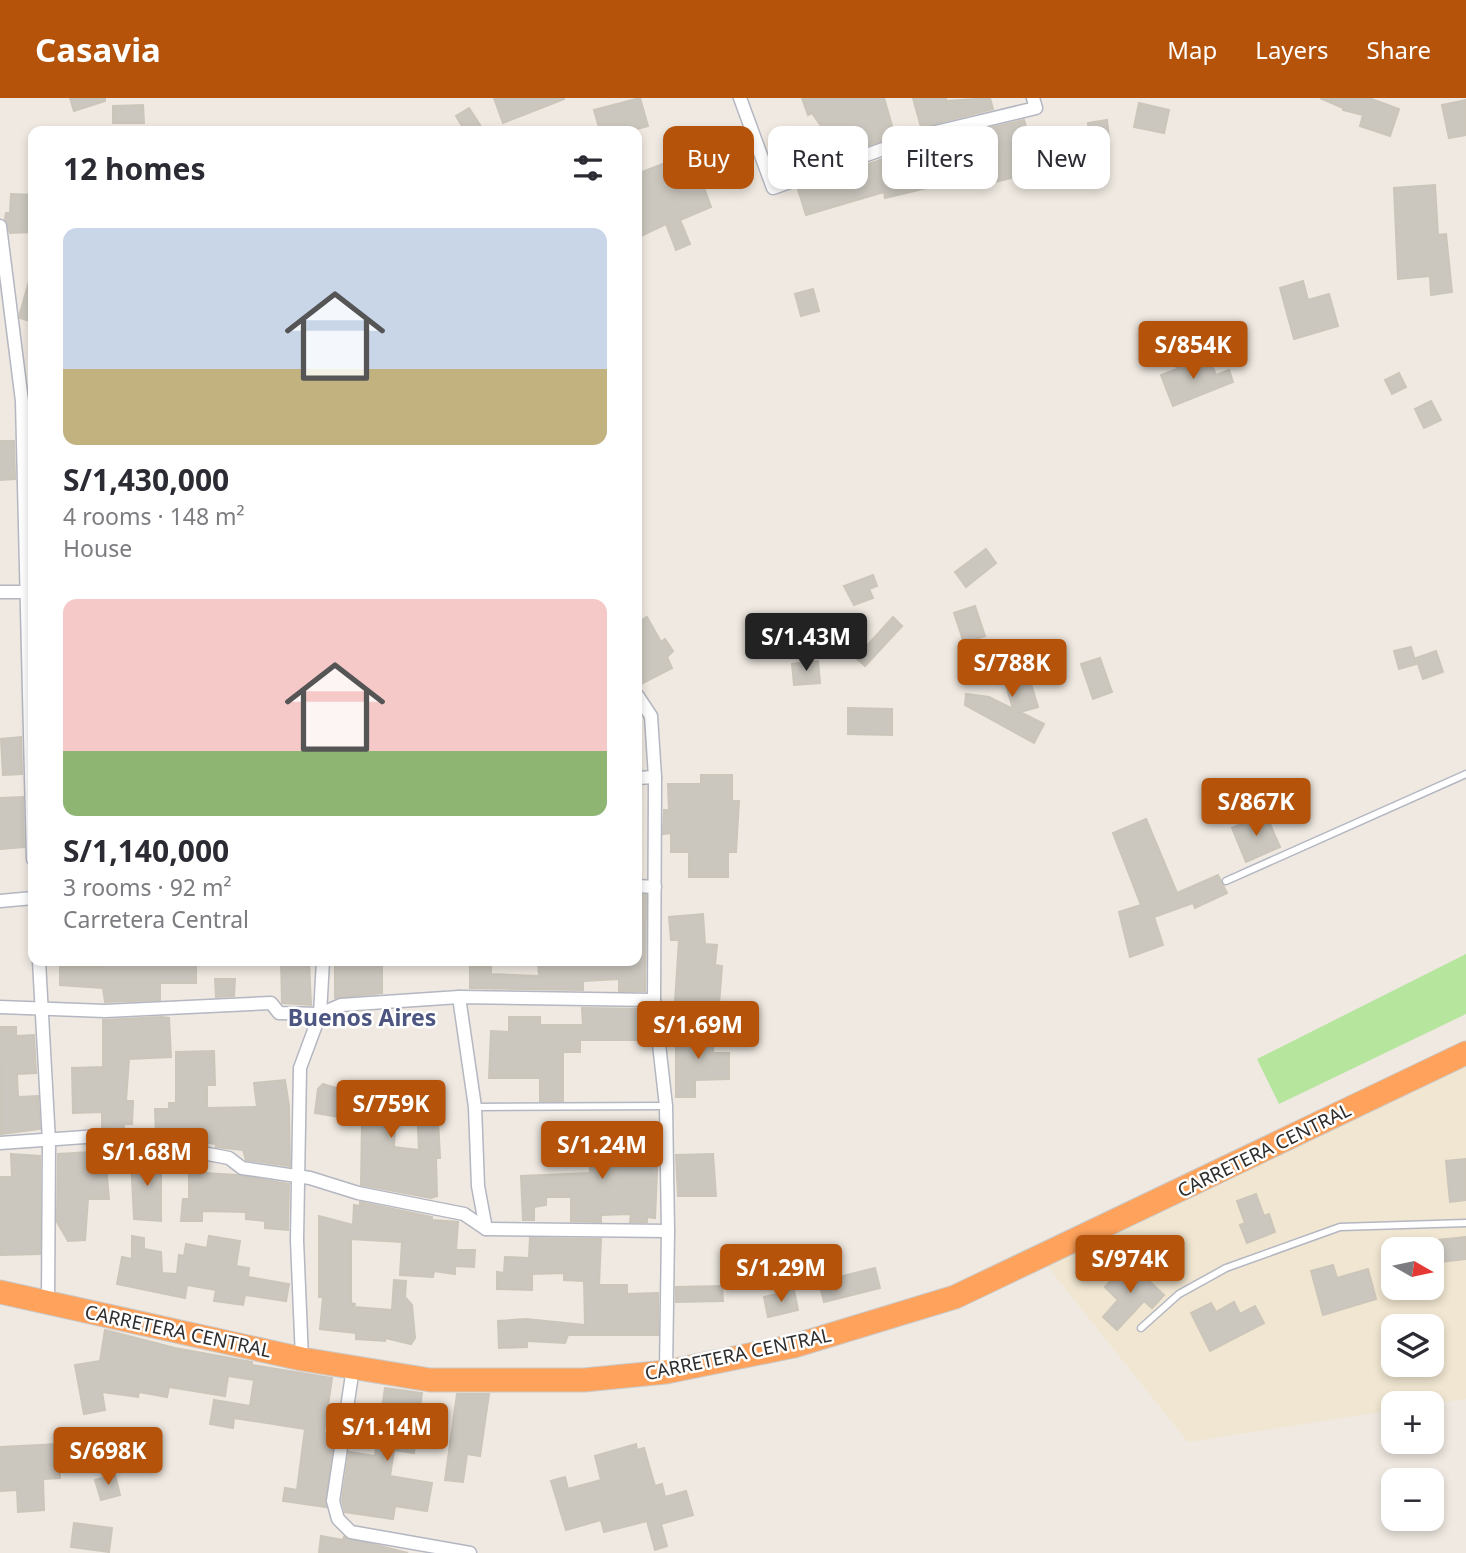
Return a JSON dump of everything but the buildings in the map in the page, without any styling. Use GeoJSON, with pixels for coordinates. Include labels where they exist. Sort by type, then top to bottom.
{"type":"FeatureCollection","features":[{"type":"Feature","properties":{"kind":"highway","name":"CARRETERA CENTRAL"},"geometry":{"type":"LineString","coordinates":[[0,1292],[302,1359],[430,1380],[584,1380],[666,1372],[794,1346],[955,1297],[1466,1053]]}},
{"type":"Feature","properties":{"kind":"street"},"geometry":{"type":"LineString","coordinates":[[740,98],[772,188],[923,135],[1036,108],[1033,98]]}},
{"type":"Feature","properties":{"kind":"street"},"geometry":{"type":"LineString","coordinates":[[0,226],[22,401],[28,632]]}},
{"type":"Feature","properties":{"kind":"street"},"geometry":{"type":"LineString","coordinates":[[0,592],[27,592]]}},
{"type":"Feature","properties":{"kind":"street"},"geometry":{"type":"LineString","coordinates":[[642,702],[651,716],[655,777],[654,1000],[666,1106],[666,1372]]}},
{"type":"Feature","properties":{"kind":"street"},"geometry":{"type":"LineString","coordinates":[[642,778],[655,777]]}},
{"type":"Feature","properties":{"kind":"street"},"geometry":{"type":"LineString","coordinates":[[642,886],[656,887]]}},
{"type":"Feature","properties":{"kind":"street"},"geometry":{"type":"LineString","coordinates":[[0,901],[28,898]]}},
{"type":"Feature","properties":{"kind":"street"},"geometry":{"type":"LineString","coordinates":[[38,966],[49,1141],[48,1303]]}},
{"type":"Feature","properties":{"kind":"street"},"geometry":{"type":"LineString","coordinates":[[302,1359],[297,1240],[300,1069],[320,1014],[323,966]]}},
{"type":"Feature","properties":{"kind":"street"},"geometry":{"type":"LineString","coordinates":[[0,1006],[105,1011],[271,1003],[279,1013],[320,1014],[341,1006],[459,997],[654,1000]]}},
{"type":"Feature","properties":{"kind":"street"},"geometry":{"type":"LineString","coordinates":[[459,997],[475,1107],[478,1186],[486,1229]]}},
{"type":"Feature","properties":{"kind":"street"},"geometry":{"type":"LineString","coordinates":[[0,1143],[99,1136],[130,1139],[229,1158],[242,1168],[310,1178],[358,1193],[464,1214],[486,1229],[668,1231]]}},
{"type":"Feature","properties":{"kind":"street"},"geometry":{"type":"LineString","coordinates":[[353,1367],[333,1501],[338,1519],[351,1532],[470,1553]]}},
{"type":"Feature","properties":{"kind":"lane"},"geometry":{"type":"LineString","coordinates":[[1226,881],[1466,774]]}},
{"type":"Feature","properties":{"kind":"lane"},"geometry":{"type":"LineString","coordinates":[[475,1107],[666,1106]]}},
{"type":"Feature","properties":{"kind":"lane"},"geometry":{"type":"LineString","coordinates":[[1142,1328],[1179,1294],[1226,1268],[1340,1227],[1466,1223]]}},
{"type":"Feature","properties":{"kind":"shaded area"},"geometry":{"type":"Polygon","coordinates":[[[1466,1065],[1466,1399],[1444,1402],[1444,1391],[1381,1391],[1381,1412],[1188,1442],[1044,1262],[1466,1065]]]}},
{"type":"Feature","properties":{"kind":"green space"},"geometry":{"type":"Polygon","coordinates":[[[1466,954],[1466,1014],[1279,1104],[1257,1059],[1466,954]]]}},
{"type":"Feature","properties":{"kind":"district","name":"Buenos Aires"},"geometry":{"type":"Point","coordinates":[362,1018]}}]}
